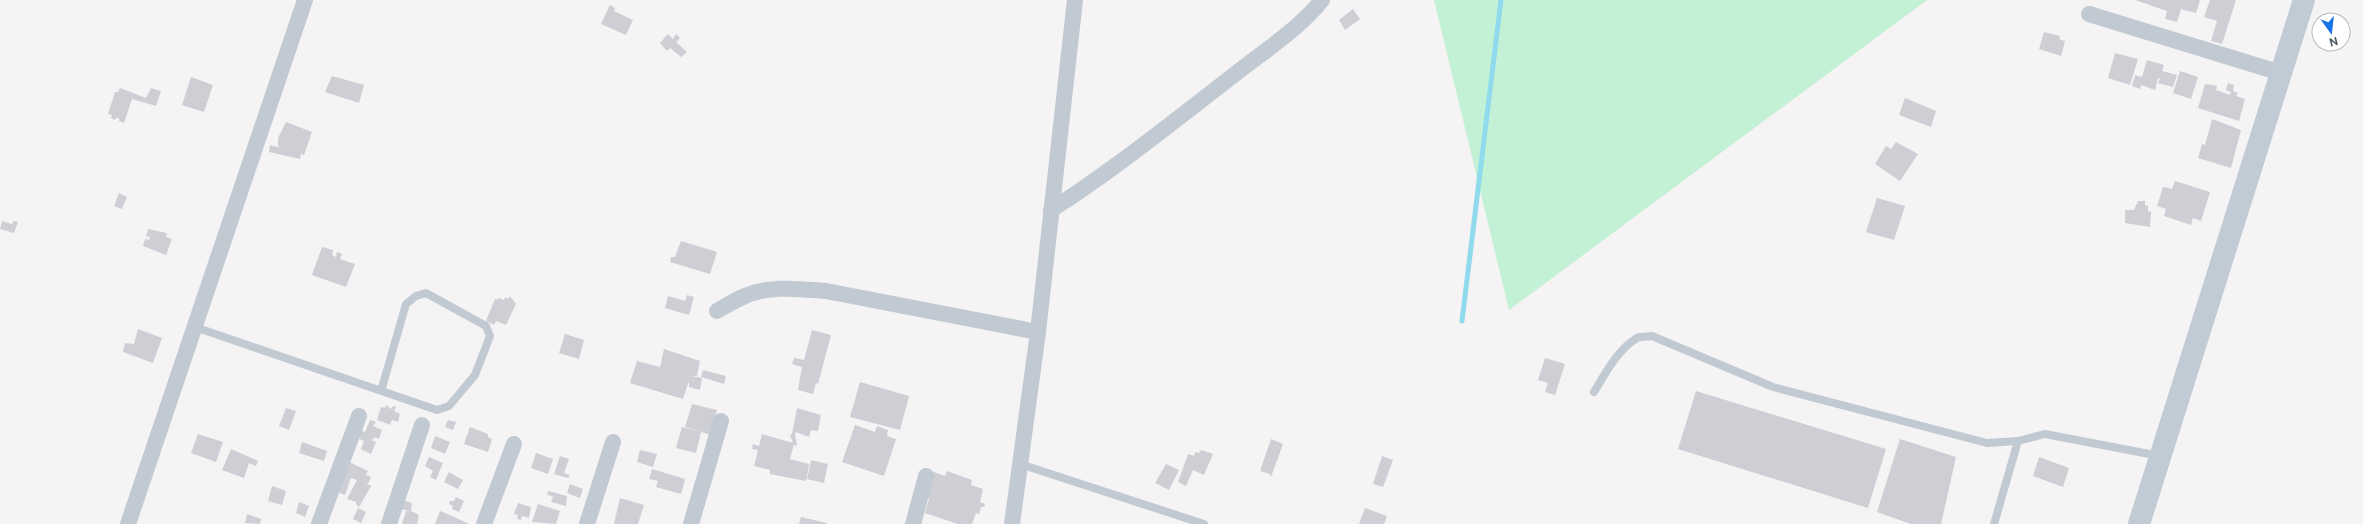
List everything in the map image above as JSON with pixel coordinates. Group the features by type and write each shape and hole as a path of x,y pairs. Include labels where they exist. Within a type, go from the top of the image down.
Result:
{"street":[{"path":"128,524 305,0"},
{"path":"1012,524 1038,332 1075,0"},
{"path":"1051,210 1136,150 1230,78 1301,22 1322,0"},
{"path":"2139,524 2304,0"},
{"path":"2089,14 2281,73"},
{"path":"717,310 745,295 766,290 796,289 826,291 1038,332"},
{"path":"319,524 359,416"},
{"path":"691,524 721,421"},
{"path":"389,524 422,425"},
{"path":"587,524 613,442"},
{"path":"484,524 514,444"},
{"path":"913,524 926,476"}],"lane":[{"path":"195,327 381,391 437,410 449,406 475,375 490,336 486,326 426,293 416,296 406,304 381,391"},
{"path":"1594,392 1607,371 1624,349 1637,338 1652,336 1773,387 1988,443 2018,441 2030,436 2045,434 2160,456"},
{"path":"1994,524 2018,441"},
{"path":"1020,464 1204,524"}],"green space":[{"path":"1434,0 1927,0 1509,310"}],"building":[{"path":"2135,0 2200,0 2196,13 2181,9 2177,22 2165,19 2167,11"},
{"path":"2210,0 2236,0 2222,44 2211,41 2217,21 2204,17"},
{"path":"610,5 615,8 614,11 633,20 626,35 601,24"},
{"path":"1353,9 1360,19 1345,30 1339,20"},
{"path":"2044,32 2060,36 2059,39 2065,41 2061,56 2039,49"},
{"path":"668,34 673,39 676,34 680,38 676,42 687,52 681,57 670,48 667,51 660,43"},
{"path":"2115,53 2138,59 2130,85 2108,78"},
{"path":"2147,60 2164,65 2162,71 2177,75 2173,87 2158,83 2160,79 2158,78 2155,90 2141,85 2140,89 2132,86 2135,75 2142,77"},
{"path":"2180,71 2198,77 2191,99 2173,93"},
{"path":"332,76 364,85 359,103 325,92"},
{"path":"191,77 213,85 204,112 182,105"},
{"path":"2228,83 2234,85 2233,91 2238,93 2236,96 2245,99 2239,121 2198,108 2205,84 2217,86 2216,90 2230,95 2231,92 2226,90"},
{"path":"120,88 146,98 151,88 161,91 156,106 132,99 124,123 119,121 119,118 116,118 115,120 111,118 112,115 108,114 115,92 118,92"},
{"path":"1905,98 1936,111 1931,127 1899,115"},
{"path":"2212,119 2241,130 2231,168 2198,158 2202,144 2205,145"},
{"path":"286,122 312,132 304,155 301,154 300,159 269,152 270,145 281,148 278,146 278,138"},
{"path":"1896,142 1918,154 1900,181 1875,164 1886,146 1891,149"},
{"path":"2175,181 2210,192 2201,221 2193,218 2191,225 2164,216 2166,209 2157,206 2163,187 2172,189"},
{"path":"119,193 127,197 122,209 114,206"},
{"path":"1877,198 1905,206 1894,240 1866,232"},
{"path":"2138,201 2145,201 2145,205 2148,206 2148,211 2151,212 2150,227 2125,223 2125,210 2134,210"},
{"path":"2,221 12,224 14,221 18,222 14,233 0,229"},
{"path":"148,229 167,233 166,237 172,239 166,255 143,246 145,239 149,240 150,237 146,236"},
{"path":"681,241 717,252 710,274 670,262 671,257 675,257"},
{"path":"322,247 333,250 332,255 336,257 337,252 342,254 340,259 355,264 346,287 312,275"},
{"path":"687,295 694,297 689,315 665,308 668,296 685,301"},
{"path":"510,296 516,304 506,325 496,321 494,325 486,321 495,299 497,300 498,298 504,300 505,297 508,299"},
{"path":"138,329 162,338 153,363 123,352 125,343 134,344"},
{"path":"812,330 831,335 818,384 816,383 813,394 798,390 802,367 792,364 794,358 804,360"},
{"path":"565,334 584,340 579,359 559,353"},
{"path":"664,349 700,361 697,376 691,376 702,378 700,390 689,387 689,381 683,399 630,383 637,361 660,367"},
{"path":"1545,358 1565,364 1555,395 1545,392 1548,383 1538,380"},
{"path":"703,370 726,376 724,384 701,377"},
{"path":"860,382 909,396 900,430 850,417"},
{"path":"1696,391 1886,449 1868,508 1678,449"},
{"path":"692,404 717,410 711,435 685,427"},
{"path":"386,405 391,409 393,406 396,407 394,411 400,414 398,422 392,420 390,425 377,420 381,407 385,408"},
{"path":"286,408 296,411 289,430 279,426"},
{"path":"797,408 821,415 818,431 811,430 809,437 796,432 795,435 797,445 795,446 794,444 790,459 809,464 806,481 770,474 770,470 754,466 758,450 752,449 753,444 759,446 762,434 793,443 790,435 792,434"},
{"path":"370,420 376,422 373,426 382,430 379,439 374,437 373,440 369,439 376,442 371,454 361,449 364,441 359,439 360,436 357,434 359,430 365,432"},
{"path":"448,420 456,422 453,430 445,427"},
{"path":"855,425 875,432 877,426 888,430 887,436 896,439 884,476 842,462"},
{"path":"470,427 488,434 488,437 492,439 488,452 464,444"},
{"path":"682,427 701,432 696,453 676,448"},
{"path":"198,434 223,442 216,462 191,453"},
{"path":"435,436 450,442 445,454 431,448"},
{"path":"1271,439 1283,444 1271,477 1270,474 1260,471"},
{"path":"1900,439 1956,457 1941,524 1911,524 1877,512"},
{"path":"302,442 327,451 324,461 299,453"},
{"path":"231,449 258,461 256,466 249,463 244,478 222,470"},
{"path":"640,450 657,454 653,467 637,462"},
{"path":"1201,450 1213,454 1204,475 1193,470 1186,486 1178,482 1188,454 1194,456 1195,452 1199,453"},
{"path":"536,453 553,459 548,474 531,468"},
{"path":"560,456 569,459 564,473 570,475 568,478 554,474"},
{"path":"1382,456 1393,460 1383,487 1373,484"},
{"path":"429,457 443,463 436,480 430,477 433,471 425,466"},
{"path":"2039,457 2069,468 2063,487 2033,476"},
{"path":"811,460 828,464 824,483 807,479"},
{"path":"347,461 368,471 366,475 371,477 368,484 363,482 371,486 359,507 356,502 347,499 357,480 351,478 345,495 335,491"},
{"path":"1166,464 1179,470 1169,490 1155,483"},
{"path":"652,469 685,479 681,494 656,487 658,481 649,479"},
{"path":"931,471 945,476 947,471 972,480 971,485 983,489 980,502 985,504 984,507 981,507 979,514 976,513 972,524 958,524 925,513 929,499 922,496"},
{"path":"449,472 463,480 458,489 444,482"},
{"path":"570,484 583,489 580,498 567,493"},
{"path":"272,486 286,491 282,505 268,501"},
{"path":"548,491 567,496 566,506 551,502 553,496 547,495"},
{"path":"456,497 464,501 459,512 452,509 453,506 449,504 450,501 454,501"},
{"path":"620,498 644,505 638,524 614,524"},
{"path":"403,500 412,503 411,511 419,515 417,524 402,524 406,511 410,511 401,509"},
{"path":"299,502 309,506 305,517 296,513"},
{"path":"518,503 531,507 529,518 522,516 521,520 517,519 518,515 514,514"},
{"path":"538,504 560,511 556,524 532,522"},
{"path":"358,508 366,512 361,523 353,519"},
{"path":"1365,508 1387,516 1384,524 1359,524"},
{"path":"440,511 452,516 469,524 435,524"},
{"path":"247,514 261,519 260,524 245,523"},
{"path":"801,517 827,523 827,524 799,524"}],"waterway":[{"path":"1462,321 1501,0"}]}
